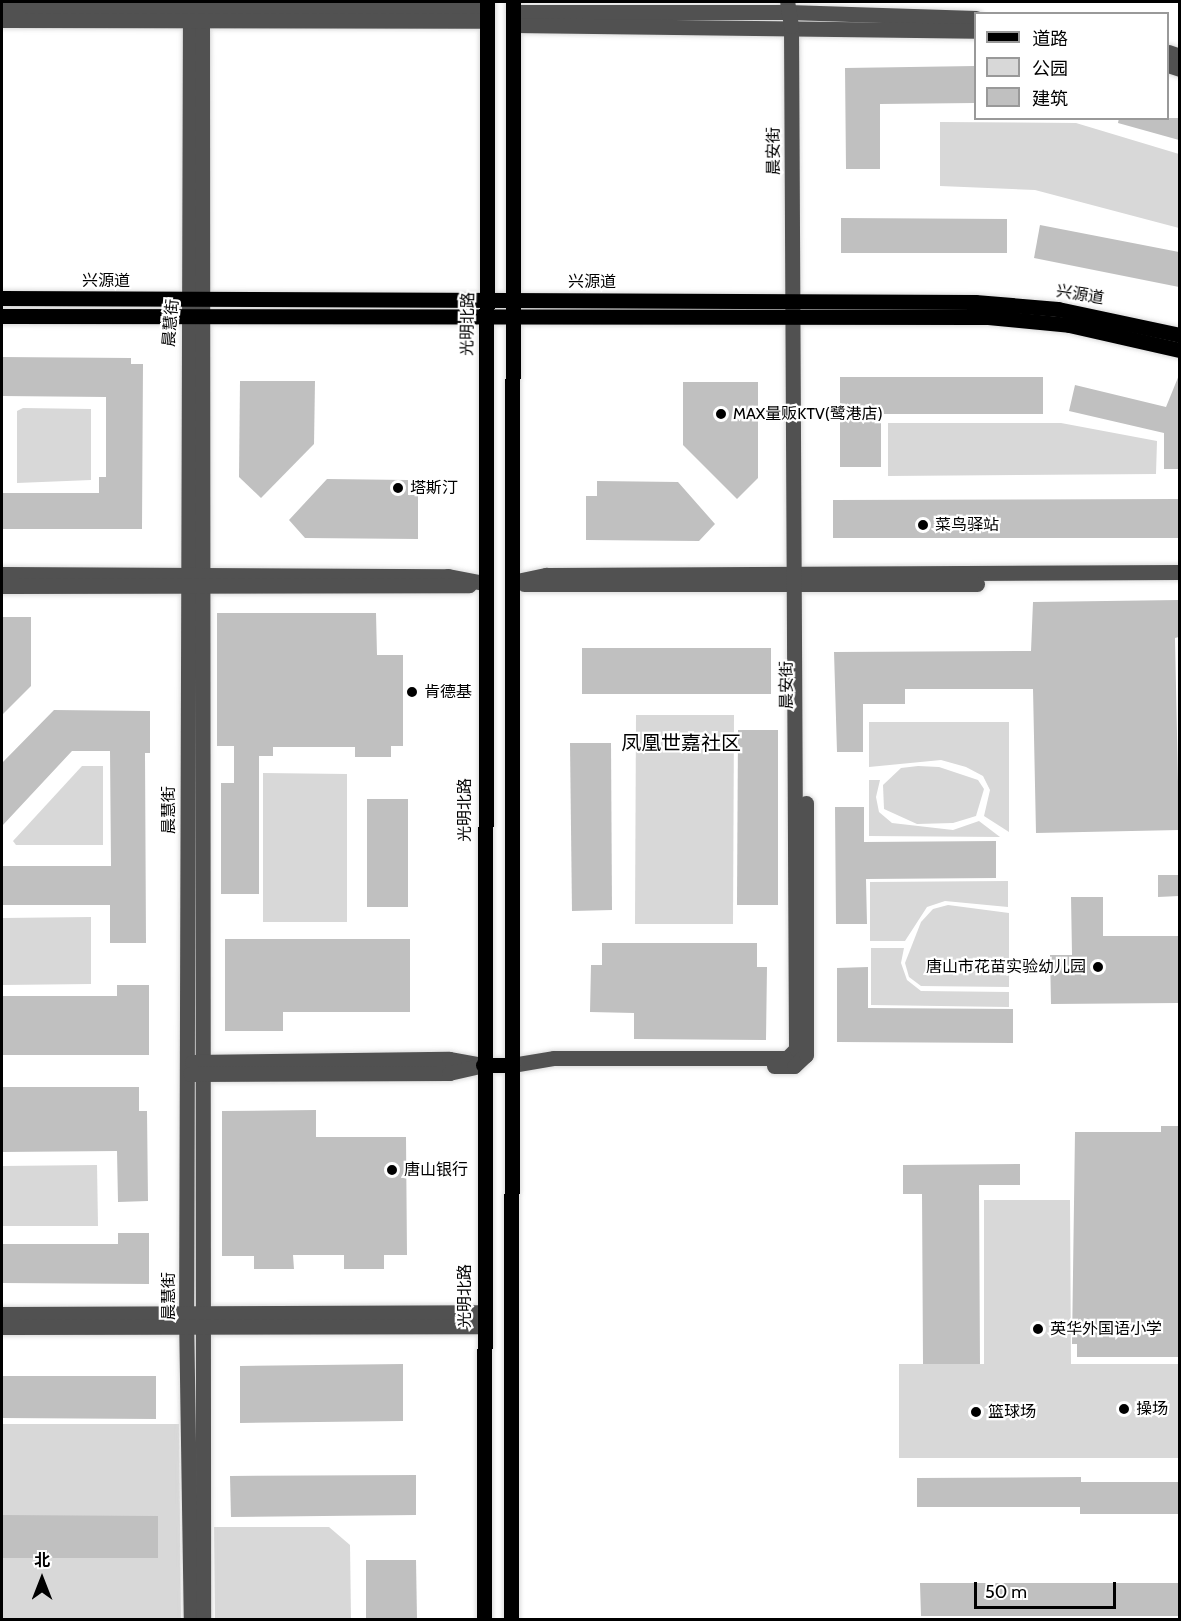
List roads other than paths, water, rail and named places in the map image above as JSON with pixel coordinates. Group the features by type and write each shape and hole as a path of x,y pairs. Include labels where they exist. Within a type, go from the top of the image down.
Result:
{"main road":[{"name":"光明北路","path":"484,1620 482,1319 484,583 488,317 486,10"},
{"path":"511,1620 512,582 516,316 513,13"},
{"name":"兴源道","path":"2,298 975,302 1058,309 1179,335"},
{"name":"兴源道","path":"2,316 988,317 1069,326 1179,350"},
{"path":"483,1065 512,1065"}],"street":[{"path":"2,8 486,10"},
{"path":"2,20 196,10"},
{"name":"晨慧街","path":"191,1620 194,580 186,341 198,316 196,10"},
{"path":"513,13 789,13 974,18"},
{"path":"789,13 974,31"},
{"name":"晨安街","path":"512,1065 554,1058 790,1062 796,1049 800,580 789,13"},
{"path":"800,580 1179,572"},
{"path":"2,574 194,580"},
{"path":"512,582 546,575 800,580 1179,582"},
{"path":"2,586 448,576 484,583"},
{"path":"193,1068 449,1059 483,1065"},
{"path":"2,1314 193,1321"},
{"path":"2,1327 193,1321 482,1319"},
{"name":"晨慧街","path":"193,1321 203,1620"}],"place":[{"name":"MAX量贩KTV(鹭港店)","path":"721,414"},
{"name":"塔斯汀","path":"398,488"},
{"name":"菜鸟驿站","path":"923,525"},
{"name":"肯德基","path":"412,692"},
{"name":"唐山市花苗实验幼儿园","path":"1098,967"},
{"name":"唐山银行","path":"392,1170"},
{"name":"英华外国语小学","path":"1038,1329"},
{"name":"操场","path":"1124,1409"},
{"name":"篮球场","path":"976,1412"}],"district":[{"name":"凤凰世嘉社区","path":"681,743"}]}
